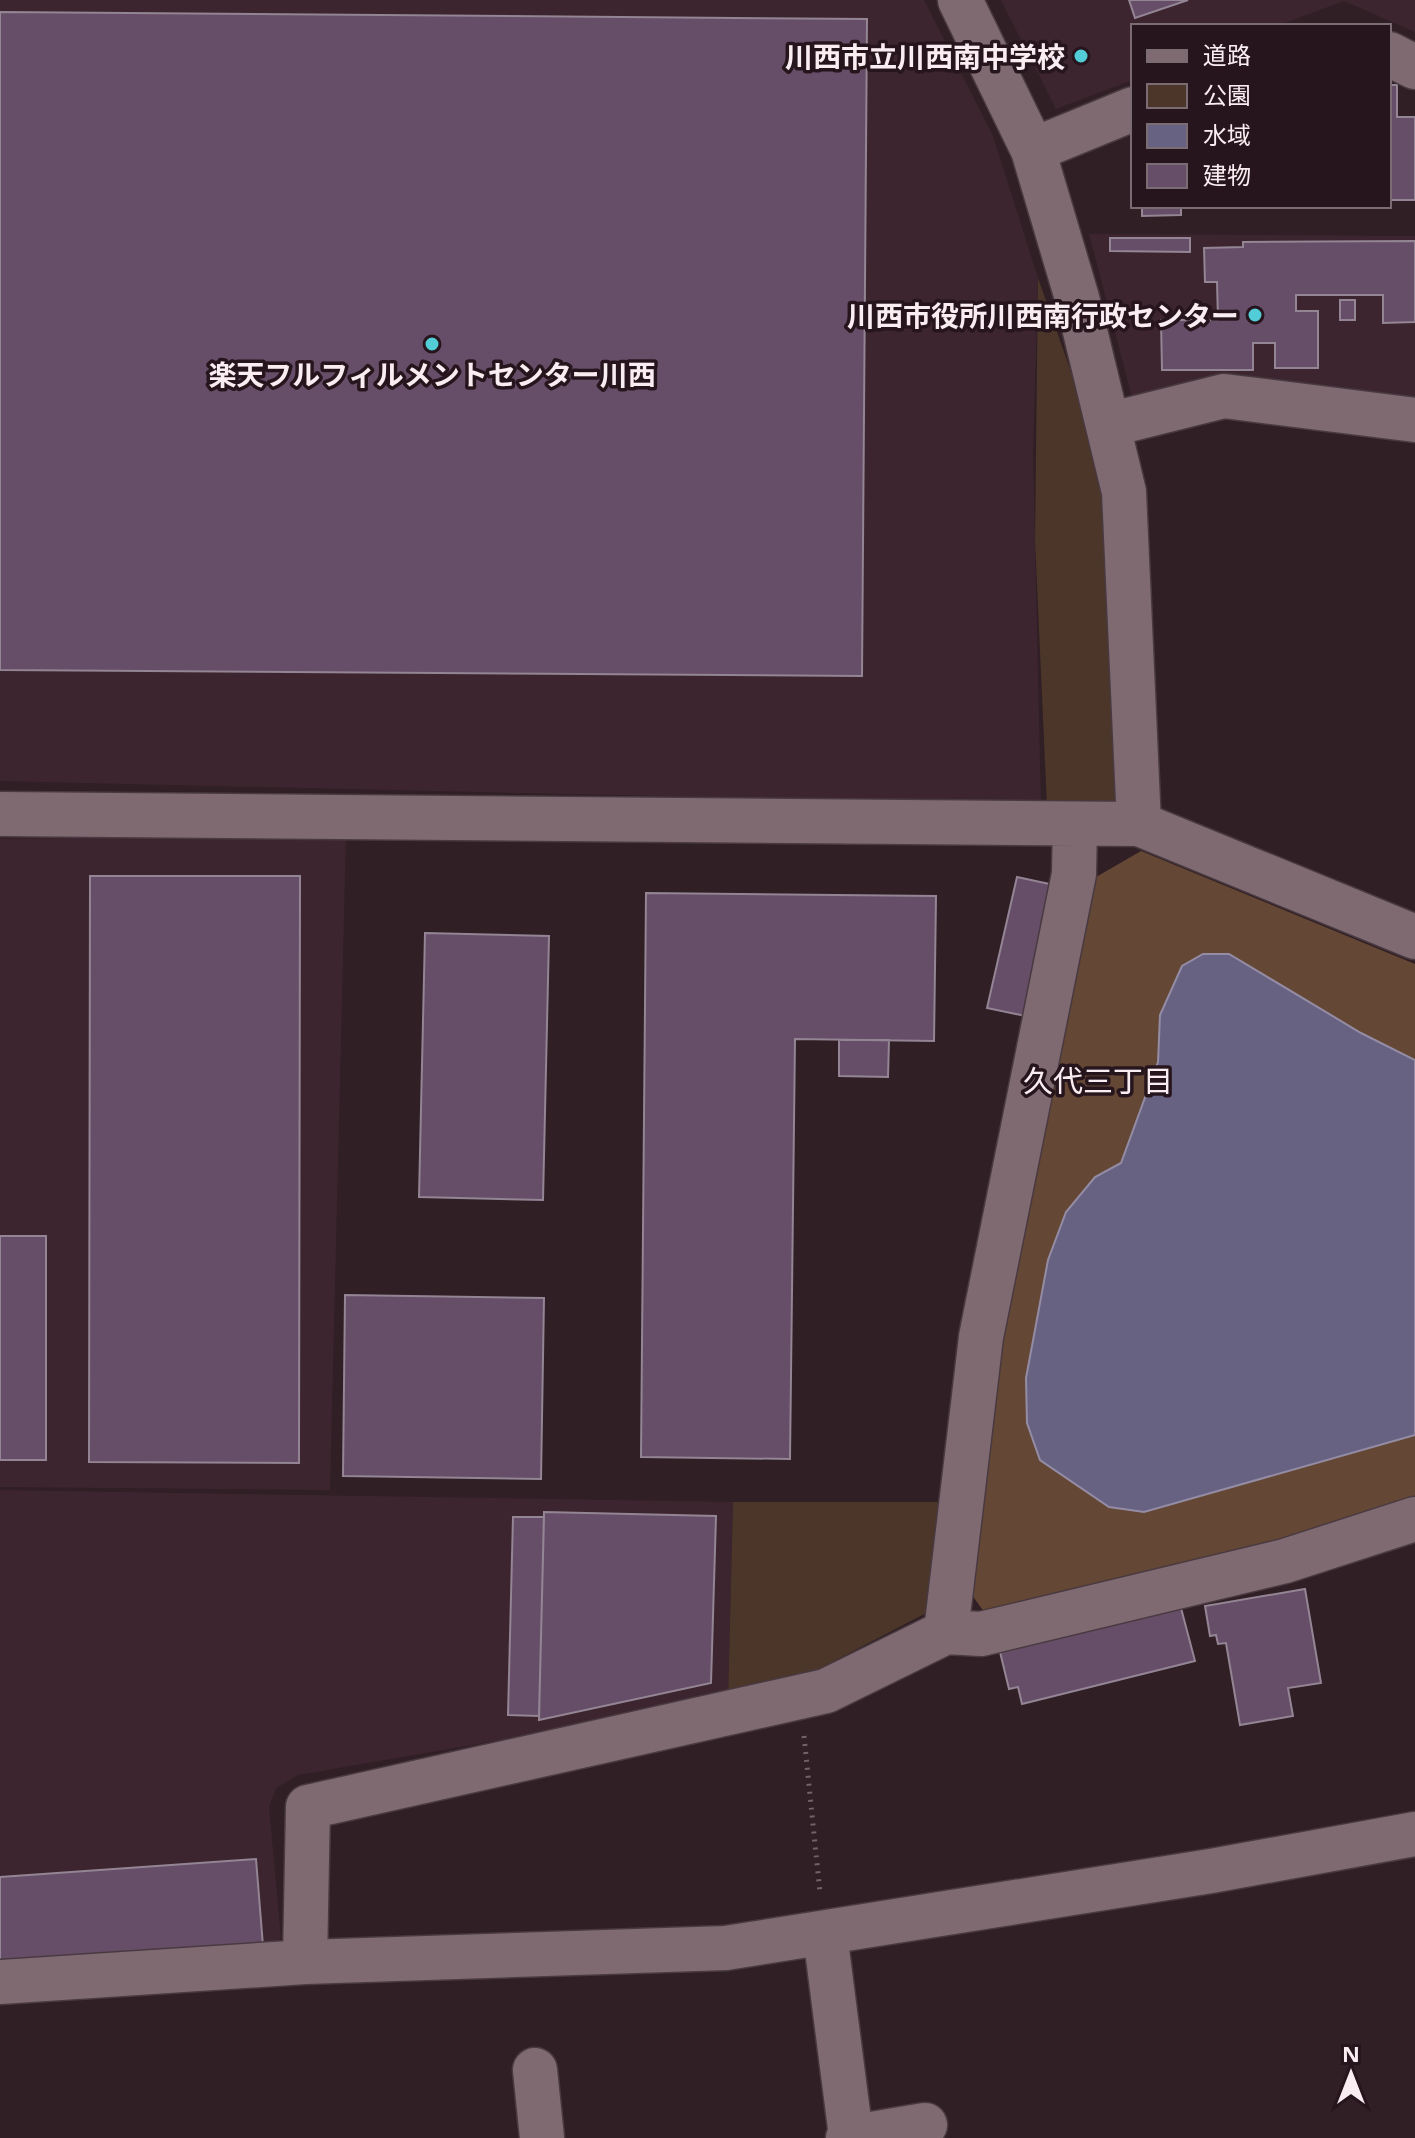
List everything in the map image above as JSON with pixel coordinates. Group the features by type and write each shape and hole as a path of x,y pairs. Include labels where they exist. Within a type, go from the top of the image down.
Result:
{"street":[{"path":"960,0 1033,150 1077,298 1124,492 1139,824"},
{"path":"1391,55 1415,67"},
{"path":"1033,150 1131,110"},
{"path":"1108,425 1224,396 1415,420"},
{"path":"0,814 1139,824 1415,937"},
{"path":"946,1632 981,1337 1074,874 1075,824"},
{"path":"305,1962 308,1807 800,1698 826,1691 946,1632 981,1634 1285,1561 1415,1519"},
{"path":"0,1982 305,1962 726,1948 1211,1871 1415,1834"},
{"path":"825,1934 850,2137 925,2125"},
{"path":"535,2070 542,2138"}],"path":[{"path":"800,1698 825,1934"}],"shaded area":[{"name":"楽天フルフィルメントセンター川西","path":"0,0 924,0 993,136 1038,278 1033,455 1041,805 0,781"},
{"name":"川西市立川西南中学校","path":"1001,0 1415,0 1415,32 1344,1 1282,24 1131,24 1131,81 1056,109"},
{"path":"1089,234 1415,236 1415,408 1132,397"},
{"path":"346,834 330,1490 0,1487 0,839"},
{"path":"1141,851 1415,964 1415,1502 994,1626 967,1588 984,1507 1004,1309 1096,877"},
{"path":"0,1490 733,1502 728,1701 298,1775 276,1788 269,1807 281,1938 261,1954 0,1971"}],"green space":[{"path":"1038,278 1113,491 1122,807 1047,807 1035,540"},
{"path":"733,1502 943,1502 936,1608 788,1685 728,1701"}],"water":[{"path":"1203,954 1229,954 1361,1033 1415,1060 1415,1435 1144,1512 1109,1507 1040,1460 1027,1423 1026,1378 1048,1260 1066,1212 1095,1177 1121,1163 1158,1062 1160,1015 1182,966"}],"building":[{"path":"1129,0 1188,0 1135,18"},
{"name":"楽天フルフィルメントセンター川西","path":"0,12 867,19 862,676 0,670"},
{"path":"1391,85 1397,85 1397,117 1415,117 1415,200 1391,200"},
{"path":"1142,208 1181,208 1181,215 1142,216"},
{"path":"1110,238 1190,238 1190,252 1110,251"},
{"path":"1415,241 1415,322 1383,323 1383,295 1296,295 1296,311 1318,311 1318,368 1275,368 1275,343 1253,343 1253,370 1162,370 1161,320 1218,320 1217,282 1205,282 1204,248 1243,247 1243,242"},
{"path":"1340,300 1355,300 1355,320 1340,320"},
{"path":"90,876 300,876 299,1463 89,1462"},
{"path":"1017,877 1059,886 1030,1017 987,1008"},
{"path":"646,893 936,896 934,1041 795,1039 790,1459 641,1457"},
{"path":"425,933 549,936 543,1200 419,1197"},
{"path":"839,1040 889,1040 888,1077 839,1076"},
{"path":"0,1236 46,1236 46,1460 0,1460"},
{"path":"345,1295 544,1298 541,1479 343,1476"},
{"path":"544,1512 716,1516 711,1683 539,1720"},
{"path":"513,1517 544,1517 539,1716 508,1715"},
{"path":"1305,1589 1321,1683 1288,1688 1293,1716 1240,1725 1226,1643 1218,1644 1216,1635 1210,1636 1205,1606"},
{"path":"1181,1608 1195,1661 1022,1704 1018,1687 1009,1689 1000,1652"},
{"path":"256,1859 263,1946 0,1964 0,1877"}],"place":[{"name":"川西市立川西南中学校","path":"1081,56"},
{"name":"川西市役所川西南行政センター","path":"1255,315"},
{"name":"楽天フルフィルメントセンター川西","path":"432,344"}],"district":[{"name":"久代三丁目","path":"1098,1080"}]}
